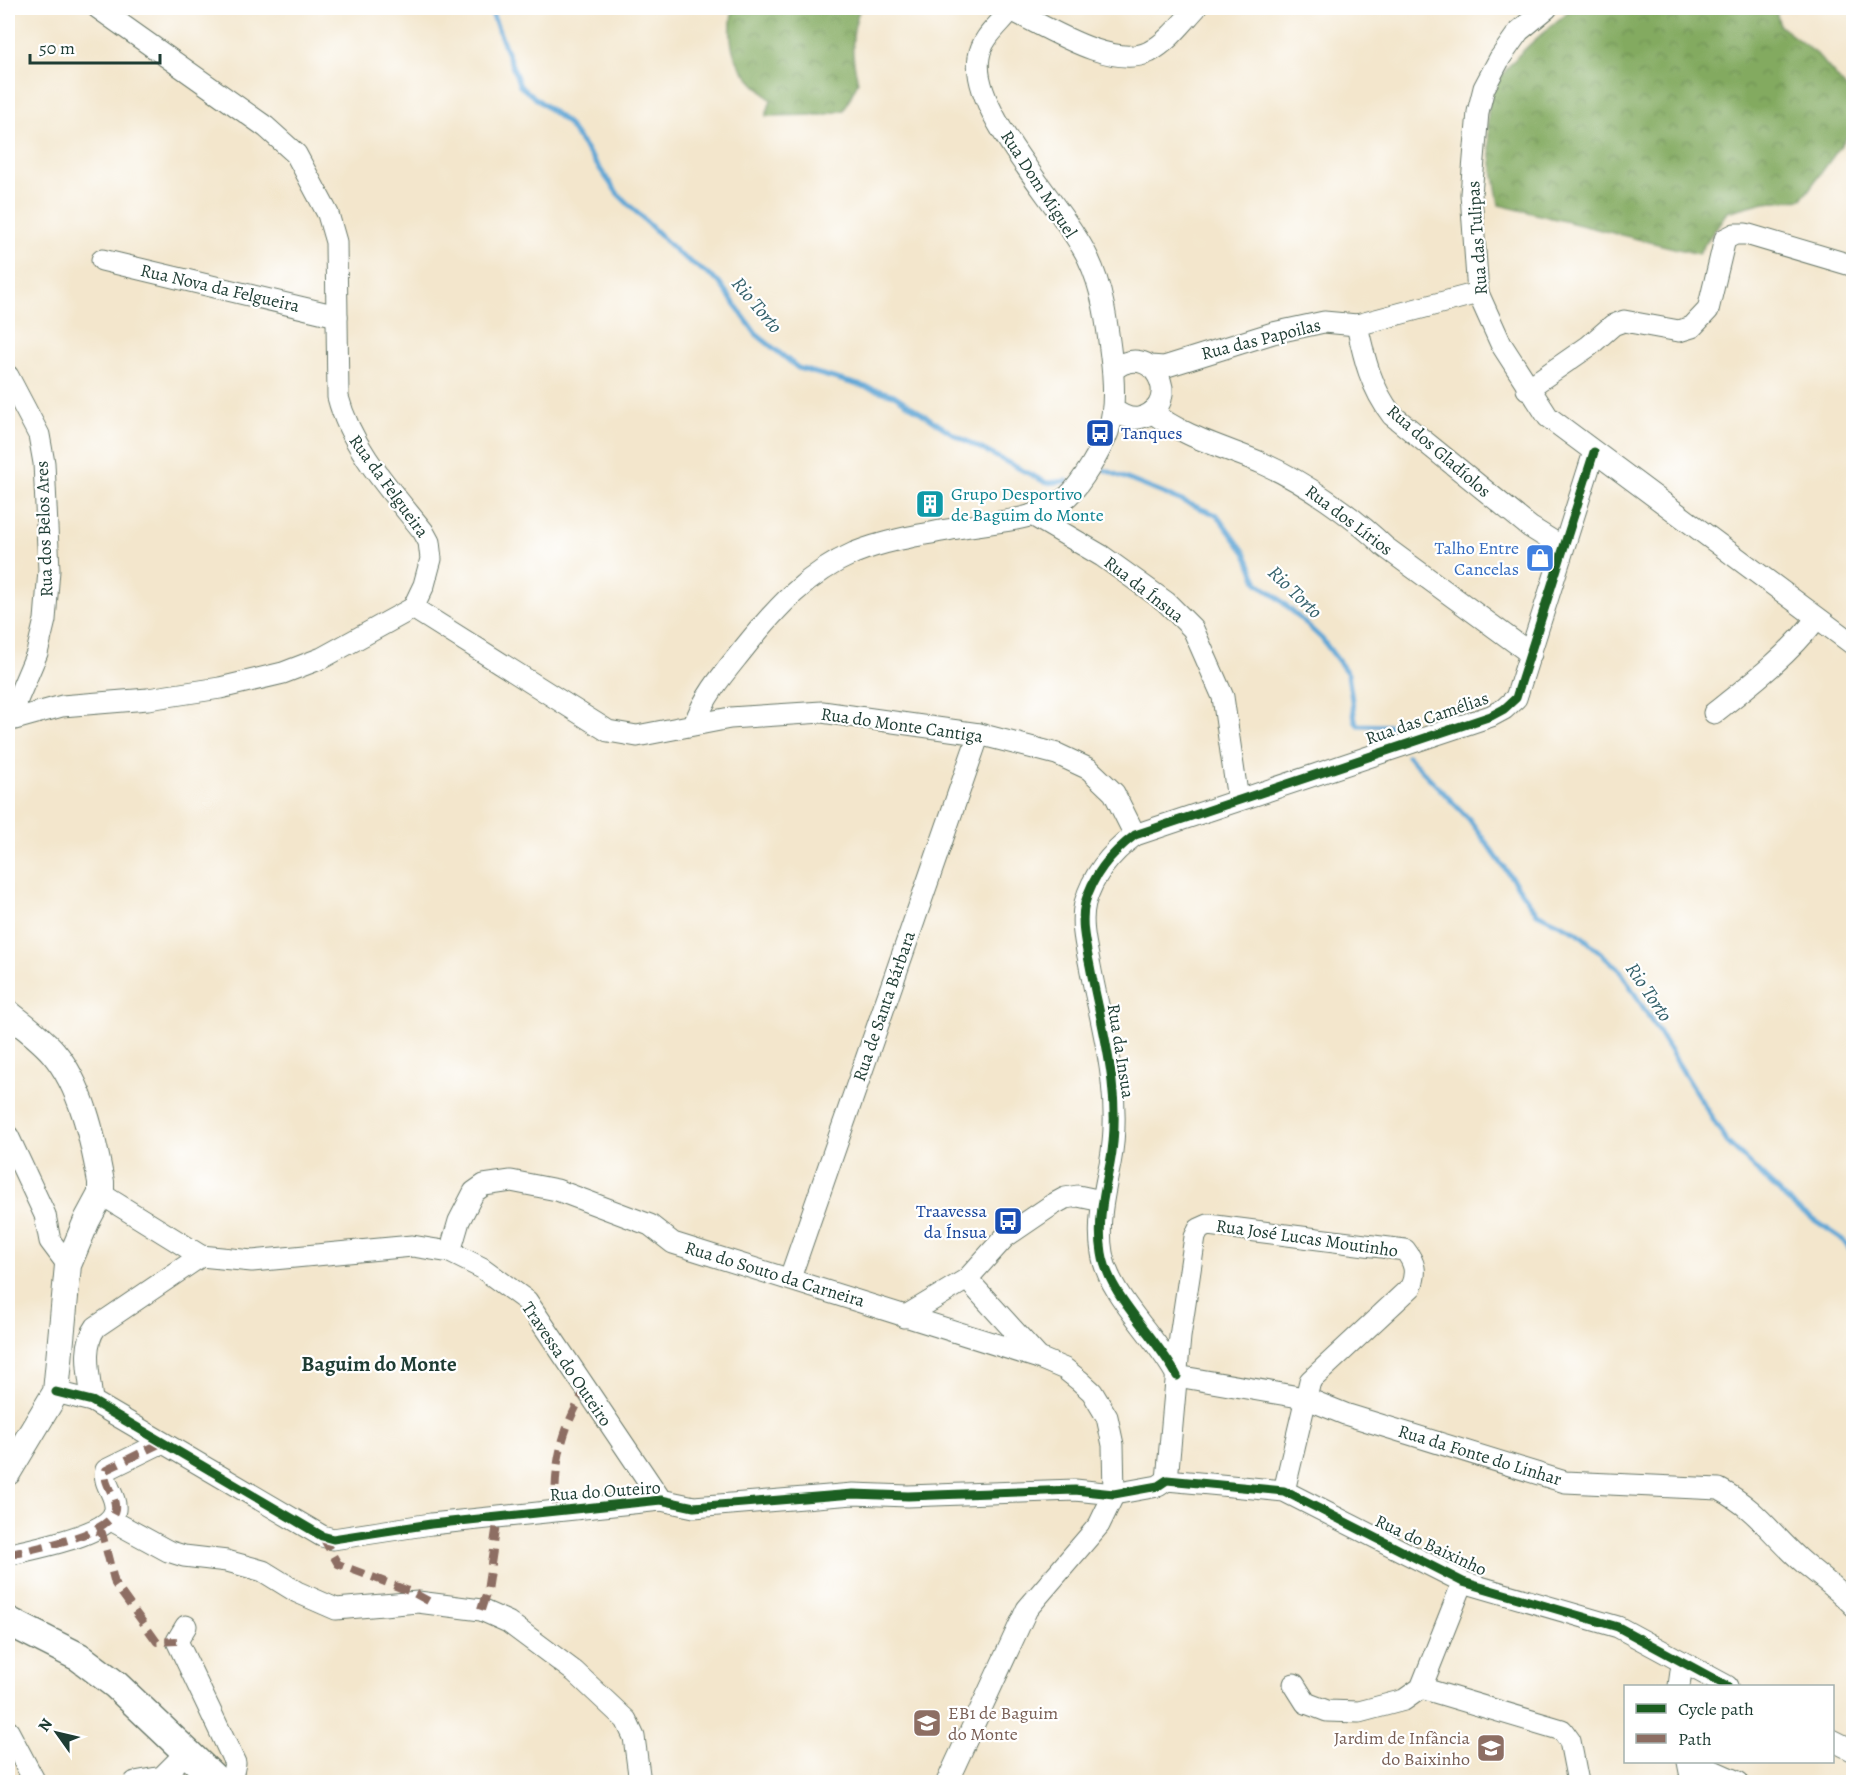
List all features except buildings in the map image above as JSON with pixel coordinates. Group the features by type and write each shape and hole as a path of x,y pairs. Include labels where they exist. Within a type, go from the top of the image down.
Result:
{"main road":[{"path":"8,1621 79,1657 116,1684 216,1781"}],"street":[{"name":"Rua da Felgueira","path":"98,8 266,127 296,154 328,214 336,242 338,397 344,419 353,439 429,542 428,571 413,608"},
{"path":"1011,9 1101,53 1128,57 1147,53 1163,44 1196,8"},
{"name":"Rua das Tulipas","path":"1548,8 1519,31 1506,49 1484,88 1478,112 1471,194 1478,293 1501,345 1527,389 1548,417 1854,645"},
{"name":"Rua Dom Miguel","path":"1011,9 985,39 979,57 978,80 1007,138 1088,258 1106,316 1113,370"},
{"path":"1527,389 1589,346 1613,324 1624,321 1679,331 1692,327 1708,310 1725,239 1735,234 1746,234 1854,266"},
{"name":"Rua Nova da Felgueira","path":"102,260 337,316"},
{"name":"Rua das Papoilas","path":"1150,366 1164,367 1230,344 1324,322 1357,325 1478,293"},
{"name":"Rua dos Gladíolos","path":"1357,325 1370,378 1377,396 1392,415 1530,527 1562,548"},
{"path":"695,723 706,699 764,623 810,578 834,562 858,551 906,539 1032,515 1057,504 1074,489 1100,448 1108,430 1113,409 1113,370 1127,362 1143,362 1150,366 1161,380 1162,388 1162,397 1152,412 1144,416 1128,418 1113,409"},
{"name":"Rua dos Belos Ares","path":"8,376 39,435 44,463 49,570 45,620 37,653 8,720"},
{"name":"Rua dos Lírios","path":"1152,412 1172,426 1288,476 1369,531 1385,547 1531,654"},
{"name":"Rua das Camélias","path":"1238,800 1491,716 1516,698 1594,452"},
{"name":"Rua da Ínsua","path":"1032,515 1102,556 1166,602 1193,629 1223,697 1238,800"},
{"path":"8,720 62,706 148,699 220,688 283,673 322,658 413,608"},
{"name":"Rua do Monte Cantiga","path":"413,608 608,731 637,736 695,723 822,711 979,734 1057,754 1089,769 1114,793 1135,835"},
{"path":"1714,713 1770,669 1797,643 1817,618"},
{"name":"Rua de Santa Bárbara","path":"790,1278 979,734"},
{"name":"Rua da Insua","path":"1177,1376 1166,1353 1118,1293 1108,1273 1102,1253 1101,1201 1110,1162 1112,1082 1084,935 1084,905 1094,881 1107,860 1135,835 1238,800"},
{"path":"8,1013 53,1052 73,1083 99,1170 101,1194 68,1265 56,1392 8,1472"},
{"path":"8,1136 45,1215 50,1241 68,1265"},
{"name":"Rua do Souto da Carneira","path":"450,1252 459,1221 474,1192 483,1185 511,1181 557,1190 650,1225 673,1243 1039,1358 1065,1369 1080,1381 1092,1392 1107,1417 1113,1444 1113,1494"},
{"path":"92,1401 87,1345 96,1327 201,1256 101,1194"},
{"path":"904,1317 967,1279 1005,1237 1052,1205 1065,1198 1078,1196 1101,1201"},
{"name":"Rua José Lucas Moutinho","path":"1177,1376 1195,1237 1199,1229 1208,1225 1405,1250 1415,1266 1415,1278 1411,1287 1316,1373 1310,1381 1305,1398"},
{"name":"Travessa do Outeiro","path":"201,1256 252,1261 412,1246 450,1252 482,1268 527,1301 661,1500"},
{"path":"967,1279 1039,1358"},
{"path":"1167,1480 1177,1376"},
{"name":"Rua da Fonte do Linhar","path":"1177,1376 1305,1398 1345,1414 1565,1482 1719,1489 1757,1513 1803,1562 1829,1581 1854,1606"},
{"name":"Rua do Outeiro","path":"56,1392 92,1401 322,1536 333,1539 431,1524 661,1500 694,1507 853,1494 908,1496 1075,1491 1113,1494"},
{"path":"1284,1491 1305,1398"},
{"path":"8,1555 97,1531 111,1520 115,1506 104,1476 106,1470 161,1443"},
{"name":"Rua do Baixinho","path":"1113,1494 1158,1486 1167,1480 1284,1491 1464,1582 1618,1627 1682,1664 1725,1685"},
{"path":"947,1782 1027,1609 1099,1525 1113,1494"},
{"path":"111,1520 168,1551 184,1556 227,1561 263,1571 297,1592 336,1609 418,1602 481,1610 508,1622 575,1672 626,1720 634,1737 640,1782"},
{"path":"1294,1684 1300,1697 1316,1708 1346,1713 1378,1709 1404,1700 1421,1689 1464,1582"},
{"path":"186,1626 177,1641 235,1763 216,1781"},
{"path":"1679,1685 1682,1664"},
{"path":"1421,1689 1562,1730 1570,1741 1578,1782"},
{"path":"8,1731 35,1782"},
{"path":"1834,1741 1854,1751"},
{"path":"135,1782 162,1777 187,1752"},
{"path":"1688,1763 1692,1782"},
{"path":"1698,1763 1738,1782"}],"green space":[{"path":"733,8 860,8 854,27 853,45 858,82 844,110 823,115 766,116 771,100 743,70 733,49 731,24"},
{"path":"1572,8 1775,8 1780,26 1817,54 1853,96 1853,129 1802,199 1764,202 1727,212 1698,254 1499,205 1489,133 1491,95 1516,58"}],"waterway":[{"name":"Rio Torto","path":"490,8 520,86 567,123 618,194 679,254 719,282 756,334 798,368 894,395 953,434 1047,483 1067,481"},
{"name":"Rio Torto","path":"1105,470 1217,515 1246,554 1258,583 1277,597 1322,639 1348,674 1355,720 1358,725 1394,726 1394,738"},
{"name":"Rio Torto","path":"1408,756 1469,819 1537,913 1577,932 1620,970 1727,1142 1795,1207 1841,1238 1854,1255"}],"marked path":[{"path":"556,1510 556,1478 561,1448 570,1419 585,1391"},
{"path":"8,1555 69,1540 100,1527 110,1519 115,1510 114,1499 106,1480 106,1470 161,1443"},
{"path":"481,1610 487,1591 498,1517"},
{"path":"97,1531 102,1533 115,1584 157,1642 177,1641"},
{"path":"322,1536 338,1564 414,1593 432,1603"}],"cycle path":[{"path":"1177,1376 1113,1284 1102,1253 1101,1219 1112,1154 1114,1113 1108,1053 1083,926 1088,892 1104,865 1135,835 1491,716 1504,709 1516,698 1594,452"},
{"path":"56,1392 92,1401 322,1536 333,1539 431,1524 661,1500 694,1507 853,1494 908,1496 1075,1490 1114,1494 1158,1486 1167,1480 1284,1491 1463,1582 1618,1627 1725,1685"}],"place":[{"name":"Tanques","path":"1100,433"},
{"name":"Grupo Desportivo de Baguim do Monte","path":"930,504"},
{"name":"Talho Entre Cancelas","path":"1540,558"},
{"name":"Traavessa da Ínsua","path":"1008,1221"},
{"name":"EB1 de Baguim do Monte","path":"927,1723"},
{"name":"Jardim de Infância do Baixinho","path":"1491,1748"}],"district":[{"name":"Baguim do Monte","path":"379,1364"}]}
